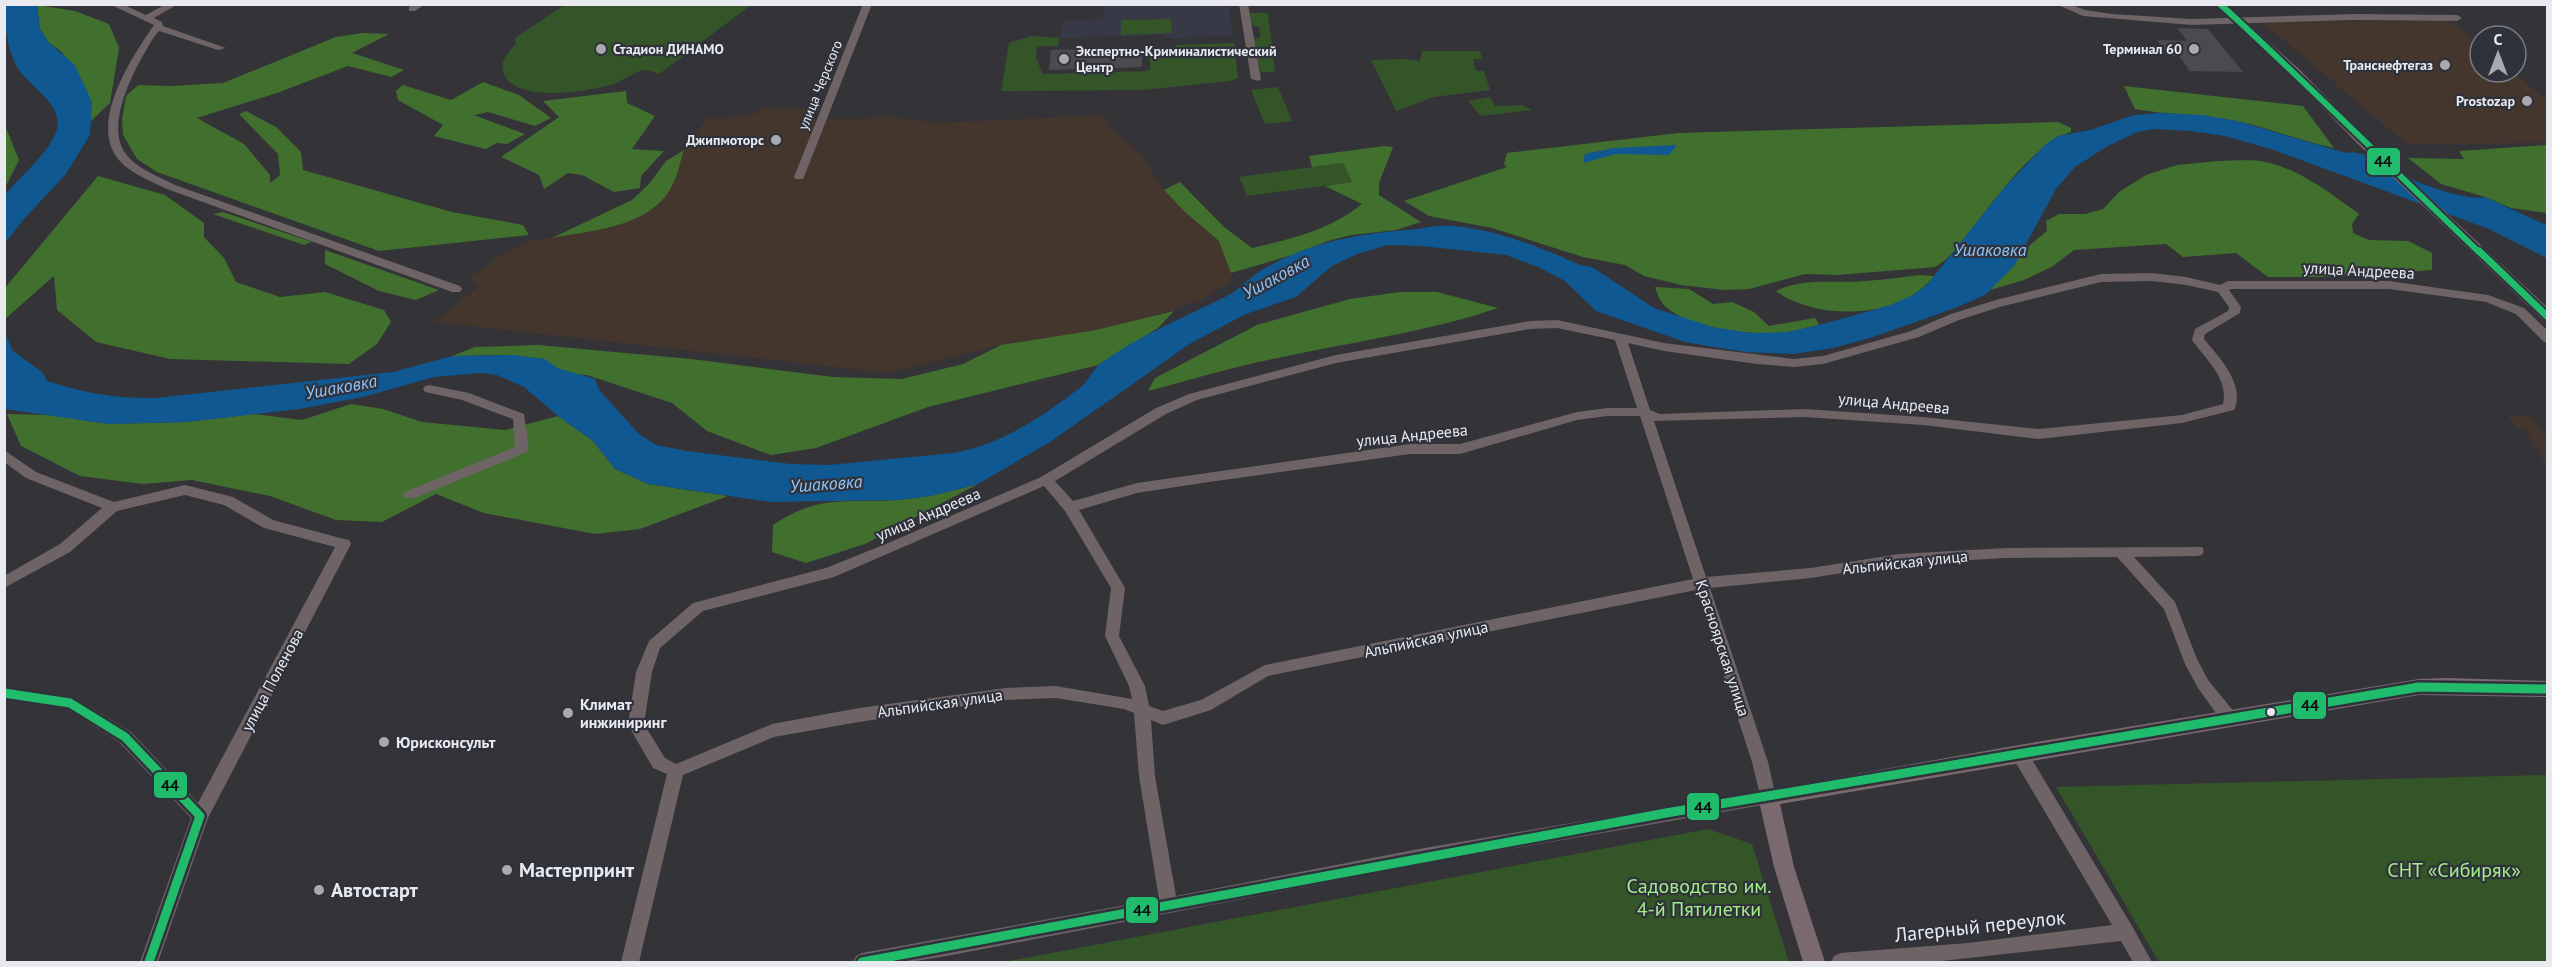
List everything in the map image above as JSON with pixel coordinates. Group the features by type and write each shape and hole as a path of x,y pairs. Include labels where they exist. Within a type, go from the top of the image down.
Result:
{"main road":[{"path":"2221,4 2296,73 2361,140 2547,317"},
{"path":"1768,797 2419,687 2547,689"},
{"name":"Красноярская улица","path":"1768,797 1784,867 1814,963"}],"street":[{"path":"113,4 156,22 158,27 221,48"},
{"path":"147,18 174,4"},
{"name":"улица Черского","path":"799,177 868,4"},
{"path":"1243,4 1256,79"},
{"path":"2060,4 2083,13 2139,20 2457,18"},
{"path":"158,27 149,38 125,84 114,113 112,129 116,146 129,164 171,187 456,289"},
{"name":"улица Андреева","path":"676,771 659,763 636,725 644,672 654,645 698,607 829,573 1046,480 1177,403 1336,359 1530,325 1557,324 1664,347 1794,363 1823,360 1915,334 1956,317 2000,303 2101,278 2151,277 2186,280 2222,290 2235,307 2234,313 2199,332 2198,340 2221,371 2232,398 2229,407 2182,419 2120,428 2039,434 1854,415 1805,413 1659,418 1644,412 1607,412 1577,416 1460,449 1410,449 1137,488 1070,507"},
{"name":"улица Андреева","path":"2222,290 2228,285 2388,285 2488,299 2520,311 2547,339"},
{"name":"Красноярская улица","path":"1620,338 1760,762 1768,797"},
{"path":"410,495 522,449 519,417 465,396 429,389"},
{"path":"4,454 31,475 114,507 65,548 4,583"},
{"path":"1046,480 1070,507 1118,588 1112,636 1137,686 1142,711 1147,776 1169,904"},
{"name":"улица Поленова","path":"114,507 185,490 228,501 269,524 344,544 200,816 149,963"},
{"name":"Альпийская улица","path":"676,771 772,731 859,715 1006,694 1056,692 1125,703 1163,718 1206,705 1265,671 1701,583 1811,573 1899,559 2006,553 2197,551"},
{"path":"2121,552 2170,606 2190,660 2203,684 2229,718"},
{"path":"4,693 70,703 125,737 200,816"},
{"path":"2019,753 2144,963"},
{"path":"630,963 676,771"},
{"path":"862,963 1419,857 1768,797"},
{"name":"Лагерный переулок","path":"1840,963 1968,951 2126,932"}],"shaded area":[{"path":"1104,4 1228,5 1233,36 1163,38 1162,35 1059,38 1064,20 1103,19"},
{"path":"2447,21 2468,34 2468,84 2528,84 2547,100 2547,143 2407,144 2262,22"},
{"path":"815,108 811,119 863,119 881,116 937,123 1105,115 1108,125 1142,155 1164,190 1185,212 1219,241 1231,269 1233,280 1202,300 1138,321 1001,345 888,373 434,322 478,287 470,277 507,251 530,241 613,227 638,218 656,205 673,185 684,150 707,118 722,119 758,113 760,109"},
{"path":"2506,414 2532,417 2547,438 2547,468 2525,429 2517,428"}],"green space":[{"name":"Стадион ДИНАМО","path":"566,4 751,5 659,74 647,70 641,71 611,85 551,93 535,92 509,82 502,67 506,56 516,43 515,38"},
{"path":"37,5 75,11 109,24 119,48 110,103 89,123 92,103 62,52 49,43 40,29"},
{"path":"1250,13 1268,13 1275,72 1261,72 1253,40 1261,37 1259,27 1252,25"},
{"path":"1171,19 1172,33 1121,35 1121,20"},
{"path":"363,33 389,34 352,53 404,70 391,77 348,66 277,93 197,118 244,144 270,175 270,183 280,175 278,154 239,114 246,111 276,127 301,152 303,170 452,212 523,225 529,235 379,251 157,172 137,159 123,135 122,119 126,96 138,85 223,83 336,37"},
{"path":"1032,36 1059,38 1058,46 1037,46 1036,58 1043,74 1147,71 1150,70 1150,51 1175,50 1176,45 1234,43 1238,78 1230,81 1143,90 1001,91 1009,43"},
{"path":"1422,51 1480,51 1482,59 1473,59 1476,71 1484,71 1490,90 1434,97 1396,111 1371,60 1420,61"},
{"path":"483,82 519,95 551,118 535,126 488,112 474,115 525,134 507,144 497,143 486,149 434,136 443,125 398,100 396,91 403,85 451,100"},
{"path":"2124,86 2303,106 2334,148 2236,121 2135,109"},
{"path":"1278,87 1292,121 1265,124 1251,90"},
{"path":"626,91 627,103 655,116 632,149 664,151 641,176 640,188 614,192 582,175 568,173 544,189 539,175 501,157 559,117 543,101"},
{"path":"1490,97 1495,106 1522,105 1532,110 1481,116 1468,101"},
{"path":"2058,122 2071,128 2071,132 2057,138 2029,160 1954,251 1935,267 1838,275 1805,274 1749,289 1724,290 1681,285 1644,276 1625,265 1583,257 1492,228 1429,216 1404,201 1507,167 1504,164 1507,153 1678,133"},
{"path":"4,123 19,160 5,188 4,188"},
{"path":"2547,145 2547,213 2511,208 2485,197 2441,184 2408,158 2464,159 2459,151"},
{"path":"1384,146 1393,147 1379,183 1379,195 1421,222 1396,230 1351,235 1328,241 1292,255 1231,273 1219,241 1185,212 1164,190 1180,182 1224,227 1252,248 1296,237 1323,227 1337,221 1362,204 1325,186 1352,182 1343,163 1312,167 1309,156"},
{"path":"684,150 672,186 650,211 619,225 552,238 632,200 649,184 666,161"},
{"path":"2218,161 2265,162 2303,176 2359,214 2352,224 2353,233 2369,240 2408,241 2432,253 2432,270 2328,277 2268,277 2236,253 2183,257 2166,244 2074,250 2053,266 2024,280 1990,290 2031,244 2047,231 2046,221 2059,214 2085,214 2103,209 2119,192 2146,175 2177,165"},
{"path":"1343,163 1352,182 1247,196 1239,177"},
{"path":"98,176 165,195 204,223 204,237 224,258 236,282 280,297 325,292 384,310 391,322 377,344 349,364 170,359 96,342 57,310 54,276 5,319 5,288"},
{"path":"223,212 312,242 304,245 213,214"},
{"path":"325,250 439,290 416,300 379,291 325,264"},
{"path":"1920,275 1934,276 1919,291 1901,301 1880,308 1858,311 1813,308 1793,301 1776,291 1808,282 1871,281"},
{"path":"1655,287 1689,289 1713,304 1732,302 1754,312 1769,326 1815,318 1819,325 1791,331 1757,333 1704,325 1674,313 1659,298"},
{"path":"1400,292 1437,292 1498,308 1416,330 1245,365 1148,391 1155,378 1257,325 1350,299"},
{"path":"1174,311 1158,328 1098,365 928,407 816,448 771,455 707,431 672,403 587,375 573,374 545,360 513,355 452,356 475,347 538,345 691,359 833,377 902,379 963,364 1001,345 1096,330"},
{"path":"351,404 383,409 422,422 505,430 558,416 593,441 615,469 648,484 728,496 640,529 595,534 484,513 436,494 382,522 336,520 270,496 192,480 143,484 80,476 21,446 7,414 50,415 108,424 187,422 253,414 302,420"},
{"path":"978,484 865,544 806,563 772,552 773,525 805,508 834,502 918,498"},
{"name":"СНТ «Сибиряк»","path":"2547,775 2547,962 2159,962 2056,787"},
{"name":"Садоводство им. 4-й Пятилетки","path":"1708,829 1752,844 1789,962 1004,962"}],"water":[{"path":"5,4 37,5 40,29 49,43 74,64 92,103 90,135 66,174 5,243 5,195 51,143 58,124 52,105 17,67 7,36"},
{"name":"Ушаковка","path":"2159,113 2203,115 2237,121 2346,153 2364,154 2376,160 2379,163 2375,164 2378,167 2448,192 2475,198 2485,197 2548,226 2547,258 2489,229 2274,150 2225,136 2155,129 2137,132 2106,147 2075,167 2056,189 2014,266 1985,295 1873,337 1833,348 1793,354 1746,352 1685,342 1596,311 1565,281 1538,267 1506,255 1388,245 1357,254 1332,266 1296,297 1246,314 1191,343 1050,442 978,484 931,496 896,500 770,502 648,484 615,469 593,441 558,416 524,387 497,375 480,373 434,377 363,397 299,409 187,422 108,424 5,409 4,331 12,350 43,373 47,381 74,389 115,396 156,398 393,372 452,356 513,355 545,359 557,368 595,379 599,390 639,434 656,445 791,464 829,465 953,453 988,443 1021,428 1081,387 1098,366 1116,353 1146,335 1230,294 1257,273 1280,260 1318,245 1357,236 1437,226 1457,226 1501,235 1580,265 1592,267 1654,308 1713,327 1750,333 1787,332 1888,306 1911,296 1927,285 2004,188 2046,144 2058,136 2090,130 2134,115"},
{"path":"1677,145 1669,155 1616,154 1583,163 1585,154 1613,148"}],"building":[{"name":"Терминал 60","path":"2177,28 2208,29 2243,72 2190,71 2179,56 2169,56 2157,40 2187,41"},
{"name":"Экспертно-Криминалистический Центр","path":"1134,48 1134,53 1142,53 1142,67 1049,70 1051,50"}],"transit line":[{"name":"44","path":"2220,4 2296,73 2361,140 2548,317"},
{"name":"44","path":"862,962 1666,813 2419,687 2548,689"},
{"name":"44","path":"4,693 70,703 125,737 200,816 149,962"}],"place":[{"name":"Стадион ДИНАМО","path":"601,49"},
{"name":"Терминал 60","path":"2194,49"},
{"name":"Экспертно-Криминалистический Центр","path":"1064,59"},
{"name":"Транснефтегаз","path":"2445,65"},
{"name":"Prostozap","path":"2527,101"},
{"name":"Джипмоторс","path":"776,140"},
{"name":"Климат инжиниринг","path":"568,713"},
{"name":"Юрисконсульт","path":"384,742"},
{"name":"Мастерпринт","path":"507,870"},
{"name":"Автостарт","path":"319,890"}]}
